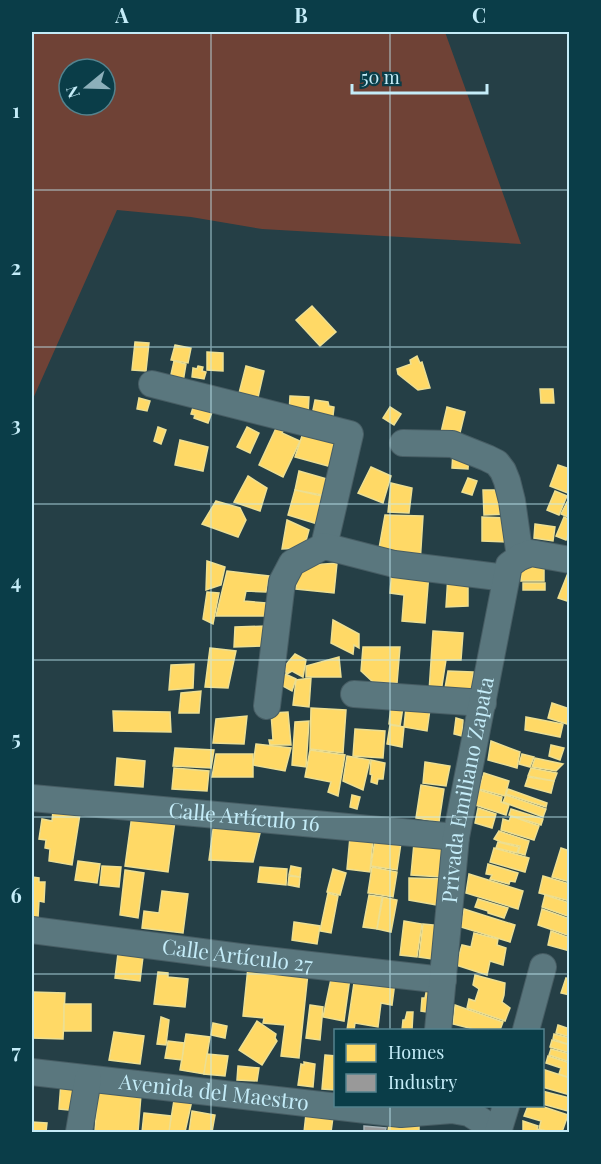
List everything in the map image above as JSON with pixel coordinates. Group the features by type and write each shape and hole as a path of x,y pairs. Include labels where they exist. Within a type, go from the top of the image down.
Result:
{"street":[{"path":"152,384 350,434 324,546"},
{"path":"403,443 452,444 497,463 503,471 512,501 520,557 531,553 568,555"},
{"path":"267,706 282,582 292,563 324,546 394,564 506,578"},
{"name":"Privada Emiliano Zapata","path":"438,1029 456,837 506,578 509,565 520,557"},
{"path":"354,694 483,703"},
{"name":"Calle Artículo 16","path":"32,798 456,837"},
{"name":"Calle Artículo 27","path":"32,930 443,980"},
{"path":"526,1029 543,967"},
{"name":"Avenida del Maestro","path":"32,1072 334,1107"},
{"path":"79,1132 88,1079"},
{"name":"Avenida del Maestro","path":"338,1107 429,1117 452,1110 469,1113 498,1132"},
{"path":"498,1132 506,1107"}],"shaded area":[{"path":"32,32 445,32 521,244 262,229 191,217 117,210 32,401"}],"building: Homes":[{"path":"312,306 336,332 320,346 296,320"},
{"path":"135,342 149,343 146,371 132,370"},
{"path":"175,345 191,348 188,363 171,360"},
{"path":"207,352 223,353 223,371 207,370"},
{"path":"417,356 420,363 422,362 430,388 418,390 398,374 397,369 411,364 410,360"},
{"path":"174,361 186,364 183,382 170,379"},
{"path":"198,366 203,367 202,371 206,372 204,379 192,377 193,368 197,369"},
{"path":"246,366 264,371 256,406 237,401"},
{"path":"540,389 553,389 554,403 541,403"},
{"path":"290,396 309,397 308,415 289,414"},
{"path":"139,398 150,401 147,411 137,409"},
{"path":"196,398 215,404 208,423 194,418 195,415 191,414"},
{"path":"315,400 328,402 329,406 334,407 332,424 324,422 325,414 322,414 320,422 311,420"},
{"path":"390,407 401,414 394,425 383,418"},
{"path":"447,407 465,412 457,445 439,441"},
{"path":"278,424 285,427 282,433 300,441 283,477 259,465"},
{"path":"158,427 166,430 161,444 154,441"},
{"path":"247,427 259,433 250,453 237,447"},
{"path":"305,427 341,435 339,469 295,457"},
{"path":"180,440 208,447 203,471 175,465"},
{"path":"453,451 469,452 468,469 452,468"},
{"path":"558,465 570,469 570,494 550,486"},
{"path":"371,467 391,476 383,503 358,493"},
{"path":"299,471 327,479 322,495 295,490"},
{"path":"248,476 267,488 260,511 234,502"},
{"path":"468,478 477,481 472,495 462,492"},
{"path":"391,483 412,488 409,513 388,512"},
{"path":"295,490 331,498 324,526 288,515"},
{"path":"483,490 500,490 510,514 484,515"},
{"path":"555,491 567,496 559,515 547,510"},
{"path":"570,496 570,518 561,514"},
{"path":"216,501 240,508 246,520 238,537 202,524"},
{"path":"385,515 423,516 420,564 378,554"},
{"path":"482,517 508,518 507,542 482,541"},
{"path":"564,517 570,520 570,531 566,540 556,536"},
{"path":"287,520 309,530 304,548 282,549"},
{"path":"535,524 555,527 553,541 534,538"},
{"path":"207,561 225,567 221,585 206,590"},
{"path":"521,561 544,561 544,581 521,581"},
{"path":"337,563 334,593 296,589 298,566"},
{"path":"570,568 570,602 558,598"},
{"path":"392,569 429,573 425,623 402,621 404,595 390,593"},
{"path":"227,571 269,576 266,592 246,591 244,601 266,603 265,616 216,616"},
{"path":"448,575 468,576 468,606 446,607"},
{"path":"523,583 545,583 545,590 523,590"},
{"path":"207,592 219,593 213,624 203,619"},
{"path":"333,620 359,634 359,648 354,645 353,654 331,643"},
{"path":"266,626 264,646 234,647 235,627"},
{"path":"433,631 463,633 461,660 446,660 441,692 429,692"},
{"path":"363,647 400,647 397,683 373,682 361,671"},
{"path":"210,648 236,651 228,688 205,687"},
{"path":"295,654 306,660 303,677 292,671 287,674 285,671 284,667"},
{"path":"339,657 341,677 306,677 306,666"},
{"path":"194,664 193,688 169,690 171,665"},
{"path":"448,671 473,672 473,693 444,694"},
{"path":"283,673 296,679 292,691 279,684"},
{"path":"311,678 309,707 293,705 296,680"},
{"path":"201,691 199,713 179,713 181,693"},
{"path":"552,703 570,709 570,725 548,718"},
{"path":"391,705 403,707 400,726 389,724"},
{"path":"406,707 430,709 427,731 404,727"},
{"path":"311,708 346,710 343,753 310,749"},
{"path":"113,711 170,712 171,732 114,731"},
{"path":"288,712 291,745 270,745 269,740 273,740 271,713"},
{"path":"247,716 244,744 213,743 216,719"},
{"path":"526,717 563,724 560,737 525,730"},
{"path":"456,718 463,720 462,736 454,734"},
{"path":"309,721 306,767 292,765 295,722"},
{"path":"390,725 404,727 402,747 387,744"},
{"path":"355,729 385,731 383,758 353,756"},
{"path":"491,741 520,752 517,768 488,760"},
{"path":"256,744 291,748 285,771 253,765"},
{"path":"551,745 564,748 560,760 549,756"},
{"path":"175,748 214,750 211,768 173,766"},
{"path":"310,750 345,755 338,796 328,792 331,782 305,777"},
{"path":"216,754 253,754 253,777 212,777"},
{"path":"522,754 534,757 530,767 519,764"},
{"path":"347,756 370,760 363,790 343,781"},
{"path":"117,758 145,761 143,787 115,785"},
{"path":"535,758 563,764 556,771 532,767"},
{"path":"371,760 385,763 383,779 378,779 377,784 371,782"},
{"path":"425,762 450,766 446,786 423,783"},
{"path":"174,768 209,771 207,791 172,789"},
{"path":"531,768 557,773 554,781 528,776"},
{"path":"484,773 509,781 505,796 479,789"},
{"path":"528,777 554,781 551,793 525,786"},
{"path":"421,785 444,789 439,822 416,818"},
{"path":"508,789 547,803 546,807 506,794"},
{"path":"479,790 502,797 501,802 509,805 506,815 475,805"},
{"path":"352,795 360,797 357,809 350,807"},
{"path":"506,795 546,809 543,817 503,802"},
{"path":"478,808 496,814 492,828 475,823"},
{"path":"511,809 543,819 541,825 509,815"},
{"path":"53,810 80,814 72,865 49,861 50,849 45,848 46,840 39,839 42,819 52,821"},
{"path":"132,815 175,821 168,872 125,866"},
{"path":"511,816 539,826 534,840 501,830 503,819 509,821"},
{"path":"214,822 261,829 253,862 209,860"},
{"path":"499,831 529,841 525,855 518,853 520,846 494,839"},
{"path":"350,837 373,839 370,872 347,869"},
{"path":"375,839 401,843 397,870 371,866"},
{"path":"498,842 519,847 517,853 496,848"},
{"path":"414,843 447,847 441,877 411,875"},
{"path":"494,848 529,858 525,872 490,862"},
{"path":"561,848 570,851 570,882 552,877"},
{"path":"78,861 100,864 97,883 75,880"},
{"path":"488,864 518,873 515,882 510,881 509,884 490,879 492,875 486,874"},
{"path":"102,866 121,867 119,887 100,885"},
{"path":"291,866 301,868 300,877 289,875"},
{"path":"260,867 287,869 286,885 258,882"},
{"path":"372,867 397,872 393,897 368,893"},
{"path":"333,869 346,873 340,895 327,892"},
{"path":"125,870 144,873 138,918 120,915"},
{"path":"469,874 523,891 518,909 466,893"},
{"path":"289,876 300,877 299,887 288,885"},
{"path":"543,876 570,884 570,901 539,893"},
{"path":"32,877 39,878 39,882 45,882 44,902 39,901 38,918 32,918"},
{"path":"409,878 446,879 443,906 409,900"},
{"path":"162,891 188,894 183,933 142,928 144,911 159,913"},
{"path":"328,893 338,896 331,933 320,931"},
{"path":"369,895 382,897 377,929 363,927"},
{"path":"545,895 570,903 570,917 542,907"},
{"path":"383,897 397,900 391,932 377,929"},
{"path":"478,899 508,908 504,918 475,907"},
{"path":"464,909 515,925 510,942 461,927"},
{"path":"542,909 570,919 570,936 538,925"},
{"path":"404,921 422,924 417,957 400,955"},
{"path":"294,922 320,926 317,944 292,940"},
{"path":"423,924 443,926 439,960 419,957"},
{"path":"551,931 570,938 570,951 548,945"},
{"path":"474,933 498,939 497,945 506,948 503,965 490,961 487,975 456,965 462,945 471,947"},
{"path":"119,945 144,949 140,981 115,978"},
{"path":"248,967 308,973 299,1058 281,1056 285,1025 263,1023 264,1018 243,1016"},
{"path":"158,972 168,973 168,977 188,979 185,1007 154,1004"},
{"path":"475,975 505,983 502,1002 510,1008 505,1021 467,1008 469,999 475,1001 479,989 473,985"},
{"path":"355,976 372,979 371,986 381,987 382,980 395,982 392,1005 381,1003 378,1027 355,1023 354,1029 347,1029"},
{"path":"350,978 344,1021 323,1017 331,979"},
{"path":"566,978 570,979 570,995 561,993"},
{"path":"427,988 435,990 433,1013 421,1011 422,998 425,998"},
{"path":"32,992 65,993 63,1039 32,1038"},
{"path":"64,1004 91,1004 91,1031 64,1031"},
{"path":"310,1005 323,1007 320,1040 306,1038"},
{"path":"455,1005 503,1022 500,1029 473,1029 453,1024"},
{"path":"407,1012 413,1012 412,1029 402,1029 403,1020"},
{"path":"161,1017 169,1020 166,1045 157,1044"},
{"path":"257,1021 276,1034 277,1041 262,1065 239,1050"},
{"path":"213,1023 227,1026 225,1038 211,1035"},
{"path":"558,1025 570,1029 570,1037 556,1033"},
{"path":"114,1032 144,1036 140,1064 109,1060"},
{"path":"186,1034 210,1037 204,1074 180,1070"},
{"path":"554,1034 570,1038 570,1045 553,1039"},
{"path":"552,1040 570,1045 570,1053 550,1047"},
{"path":"168,1041 184,1043 182,1060 165,1058"},
{"path":"551,1049 570,1054 570,1062 549,1055"},
{"path":"207,1054 228,1056 225,1076 204,1074"},
{"path":"325,1055 334,1056 334,1090 322,1089"},
{"path":"548,1056 570,1063 570,1078 559,1074 561,1068 546,1063"},
{"path":"304,1062 315,1064 313,1087 298,1085 301,1064 304,1065"},
{"path":"238,1066 259,1068 257,1081 237,1080"},
{"path":"544,1070 570,1078 570,1095 544,1088"},
{"path":"61,1082 81,1083 79,1111 59,1109"},
{"path":"98,1090 141,1095 138,1132 95,1131"},
{"path":"544,1092 570,1098 568,1111 544,1105"},
{"path":"175,1094 193,1096 185,1132 169,1131"},
{"path":"528,1107 544,1107 568,1115 562,1132 539,1129 541,1121 524,1116"},
{"path":"192,1111 215,1115 212,1132 189,1132"},
{"path":"144,1113 171,1116 169,1132 142,1132"},
{"path":"306,1114 333,1117 331,1132 304,1132"},
{"path":"523,1121 538,1126 537,1129 543,1132 523,1132"},
{"path":"32,1122 47,1123 46,1132 32,1132"},
{"path":"389,1123 419,1126 419,1132 388,1132"}],"building: Industry":[{"path":"364,1126 386,1128 385,1132 364,1132"}]}
